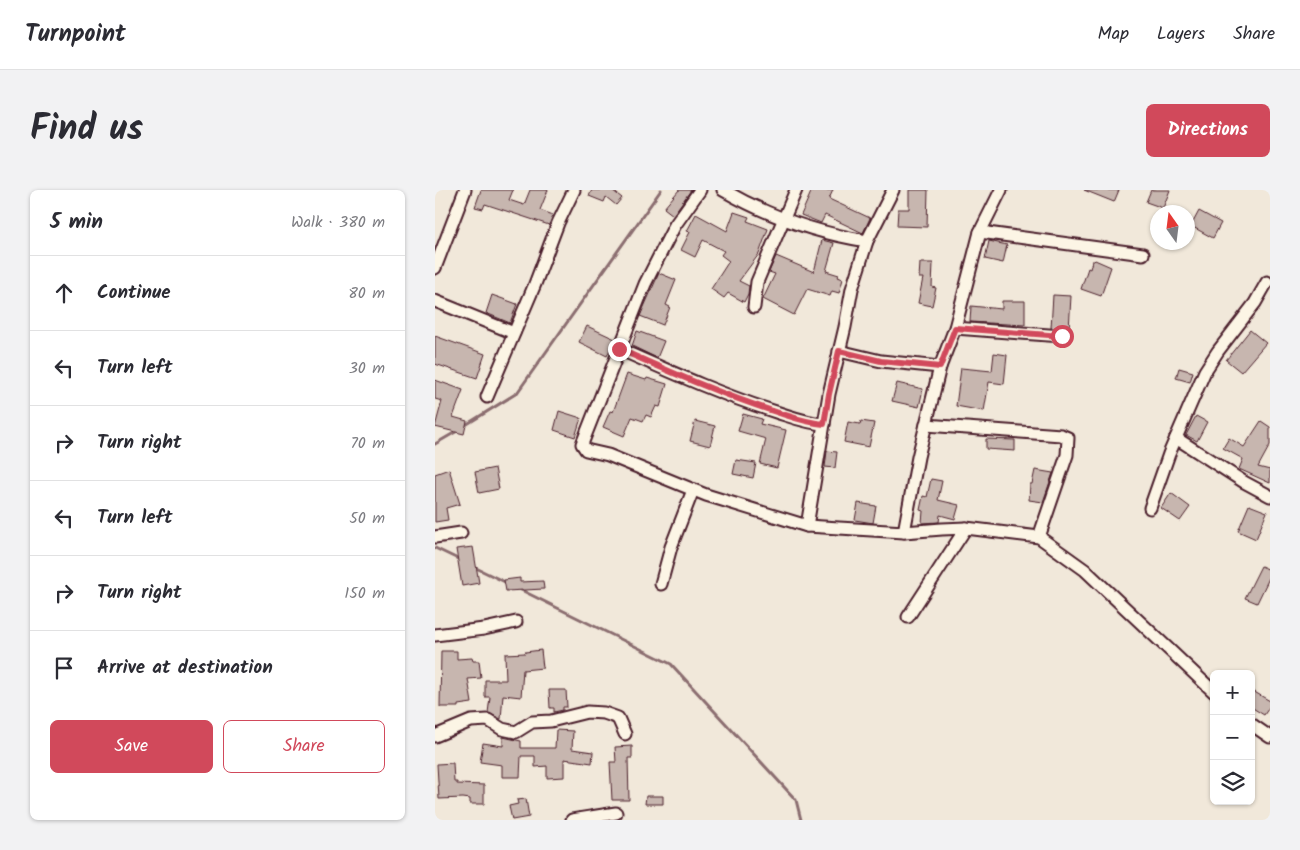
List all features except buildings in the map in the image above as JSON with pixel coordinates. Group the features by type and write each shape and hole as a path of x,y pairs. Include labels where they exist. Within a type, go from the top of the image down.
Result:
{"street":[{"path":"435,268 465,190"},
{"path":"487,397 535,284 557,223 574,190"},
{"path":"700,190 675,225 645,284 583,444 586,450 608,455 693,490 807,526 904,532 942,528 966,528 1039,537 1085,570 1210,688"},
{"path":"723,190 751,205 824,233 867,241"},
{"path":"754,307 757,282 796,190"},
{"path":"807,526 829,394 852,289 867,241 893,190"},
{"path":"904,532 932,393 955,328 980,232 1001,190"},
{"path":"980,232 1028,240 1143,254"},
{"path":"1151,508 1176,438 1205,372 1255,304 1267,282"},
{"path":"435,301 514,333"},
{"path":"955,328 1062,336"},
{"path":"619,349 714,391 806,422 824,424"},
{"path":"839,351 881,361 940,367"},
{"path":"927,425 1061,435 1068,438 1067,455 1039,537"},
{"path":"1176,438 1244,482 1270,496"},
{"path":"661,584 671,547 693,490"},
{"path":"908,618 966,528"},
{"path":"435,537 461,533"},
{"path":"435,635 484,629 516,622"},
{"path":"435,736 471,721 488,720 502,729 516,732 532,722 551,721 587,712 604,713 618,718 625,734"},
{"path":"1255,727 1270,737"},
{"path":"572,820 616,813"}],"waterway":[{"path":"464,426 517,393 661,190"},
{"path":"435,444 459,430"},
{"path":"435,548 460,560"},
{"path":"474,567 507,583"},
{"path":"517,588 671,664 796,800 801,820"}],"route":[{"path":"619,349 714,391 812,424 824,424 839,351 857,357 881,361 940,367 955,328 1062,336"}]}
